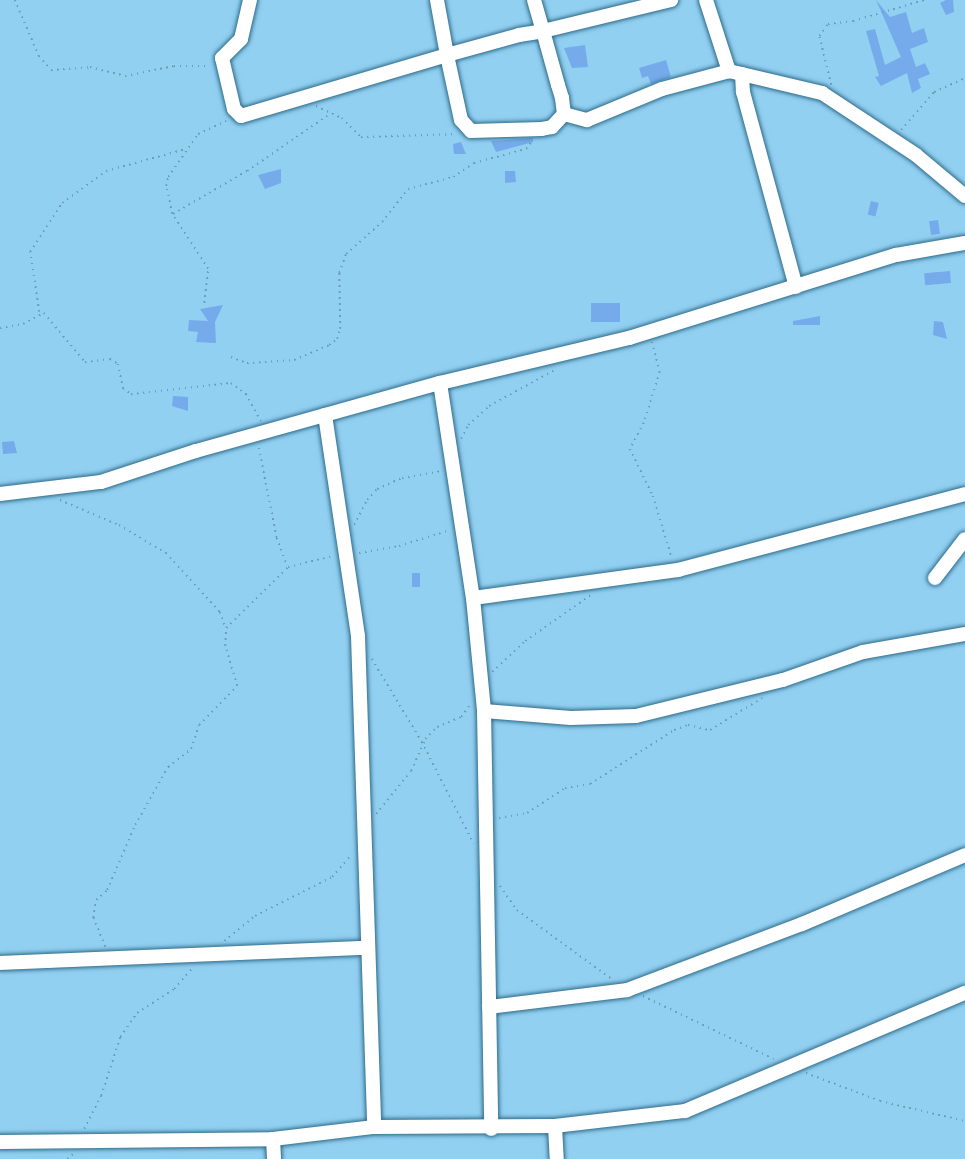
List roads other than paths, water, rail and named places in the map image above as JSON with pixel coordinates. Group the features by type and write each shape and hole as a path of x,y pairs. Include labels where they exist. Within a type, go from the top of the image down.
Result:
{"street":[{"path":"250,0 241,39 227,49 222,68 238,115 447,55 671,0"},
{"path":"436,0 461,120 469,130 536,130 552,127 564,114"},
{"path":"534,0 564,114"},
{"path":"706,0 743,92 796,286"},
{"path":"564,114 587,120 662,89 736,73 822,93 939,171 965,196"},
{"path":"0,494 100,482 440,383 648,332 896,255 965,243"},
{"path":"440,383 449,465 473,598 484,711 491,1129"},
{"path":"325,415 358,636 366,948 374,1127"},
{"path":"473,598 678,570 965,494"},
{"path":"935,578 965,539"},
{"path":"484,711 571,718 636,716 783,680 894,644 945,640 965,634"},
{"path":"489,1007 627,990 802,924 965,855"},
{"path":"0,963 366,948"},
{"path":"0,1142 80,1138 273,1139 374,1127 491,1129 555,1126 685,1111 965,993"},
{"path":"555,1126 557,1159"},
{"path":"273,1139 274,1159"}]}
